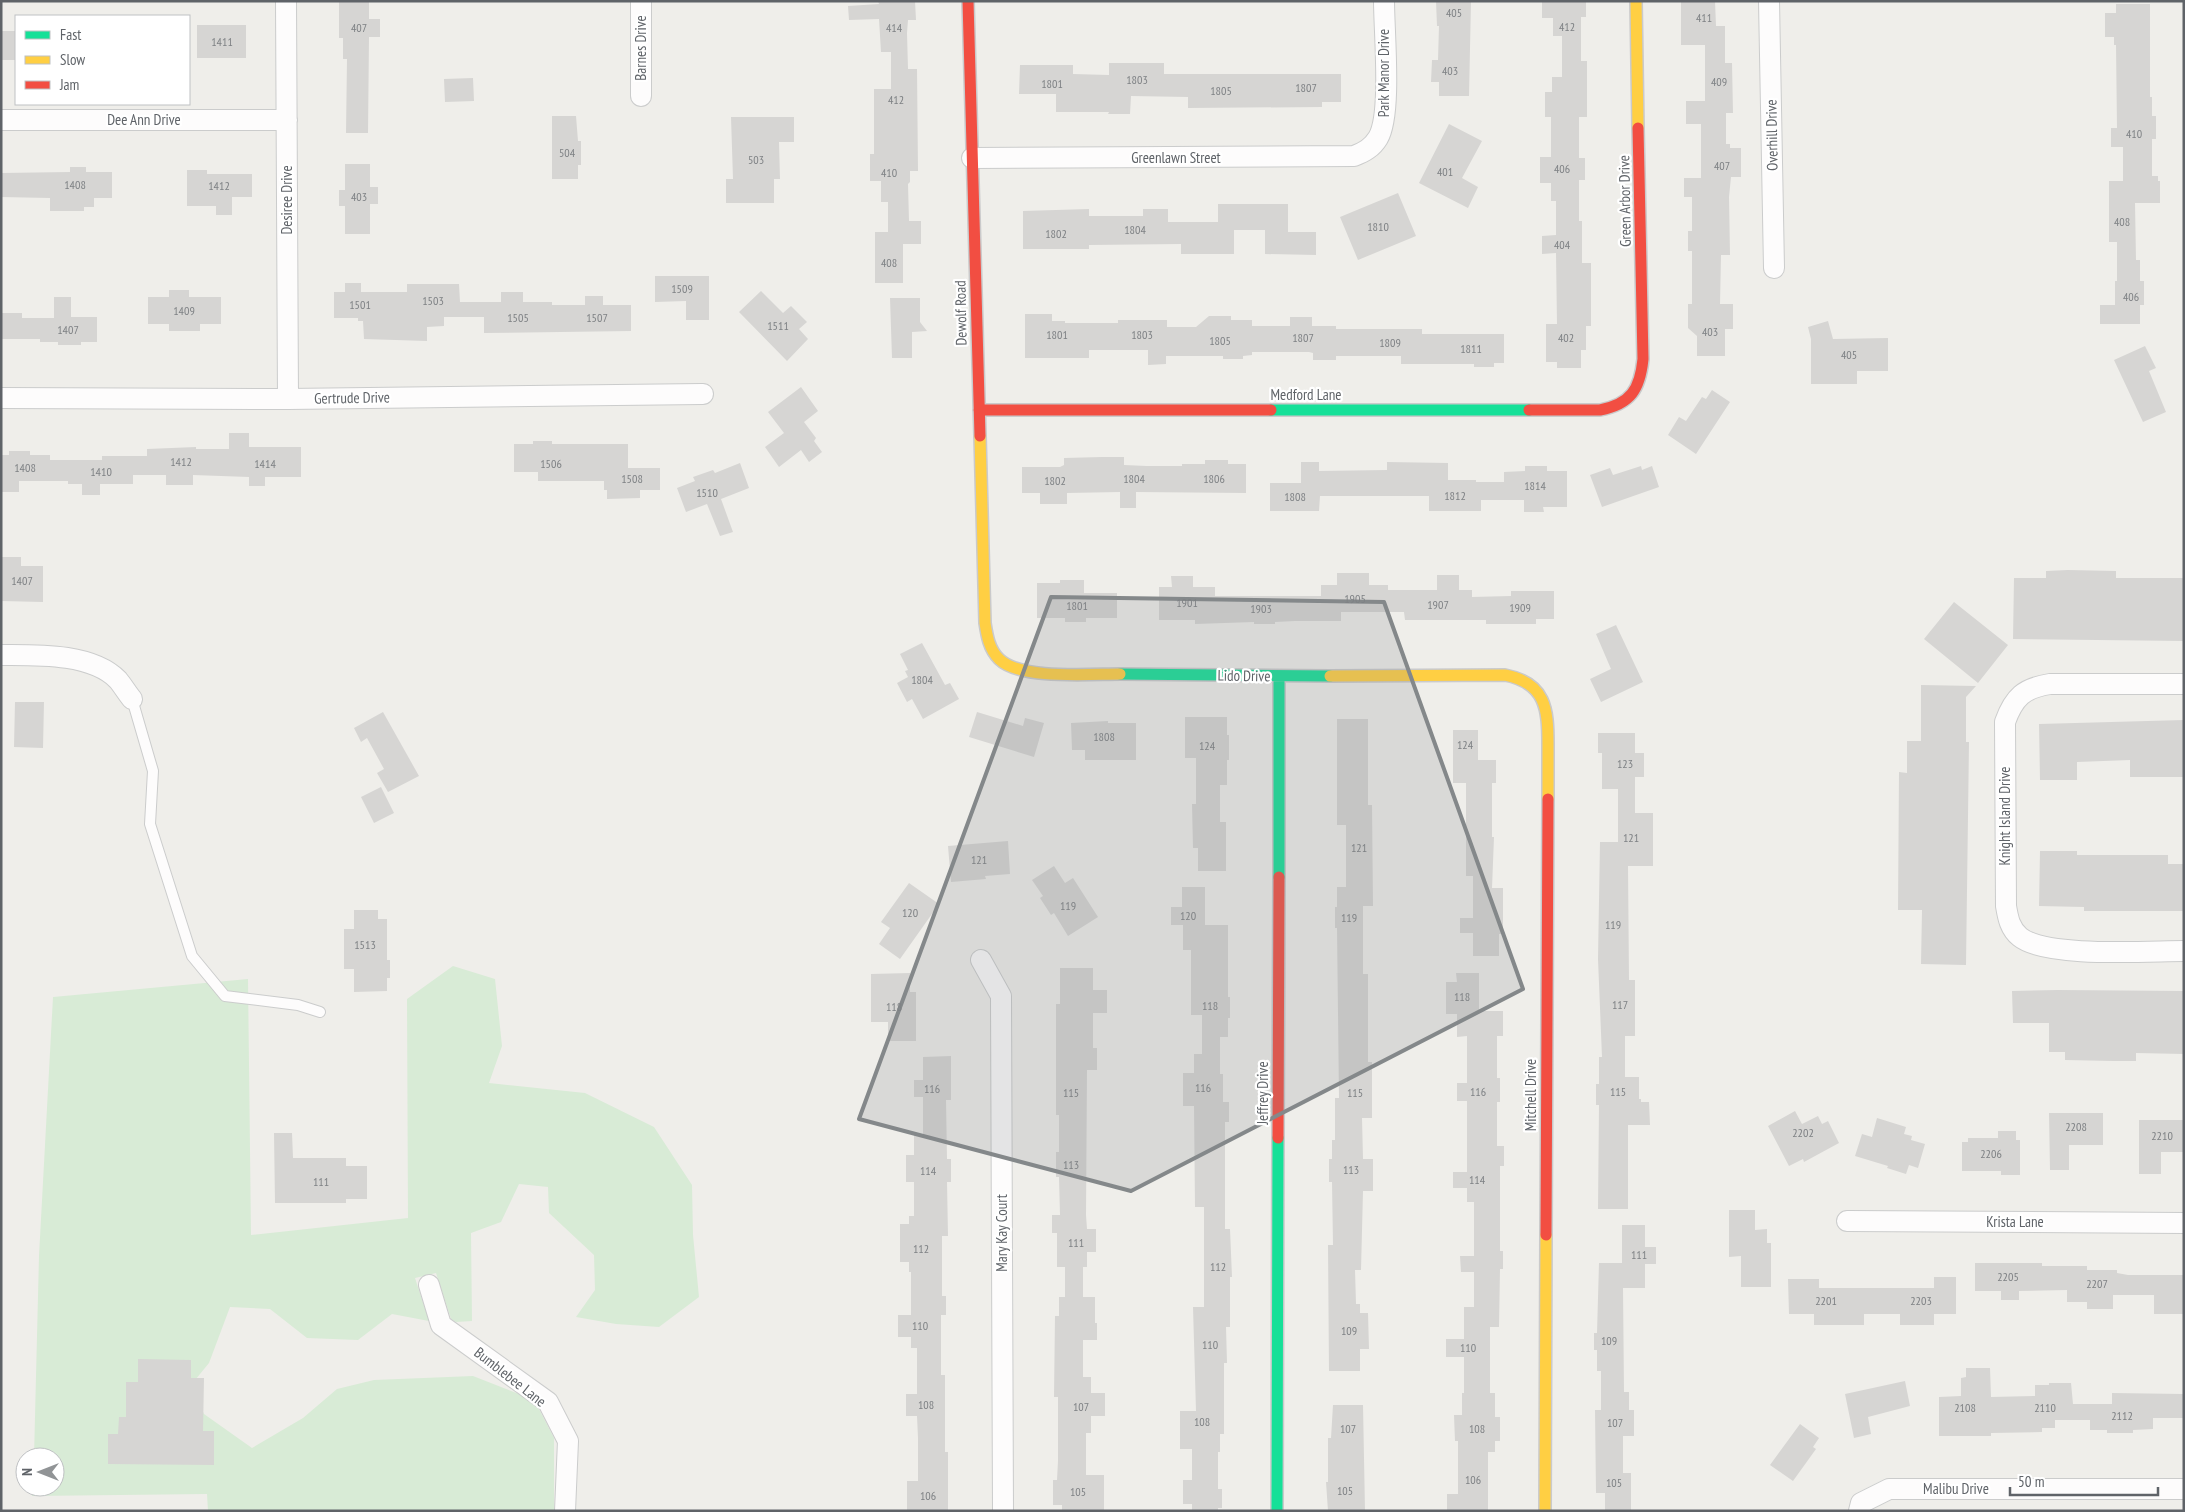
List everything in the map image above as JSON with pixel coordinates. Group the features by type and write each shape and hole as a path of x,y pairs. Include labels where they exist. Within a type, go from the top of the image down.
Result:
{"street":[{"name":"Desiree Drive","path":"286,1 288,399"},
{"name":"Barnes Drive","path":"641,1 641,96"},
{"name":"Dewolf Road","path":"968,1 985,623"},
{"name":"Park Manor Drive","path":"1375,143 1382,129 1385,114 1384,1"},
{"name":"Green Arbor Drive","path":"1630,397 1640,380 1643,359 1636,1"},
{"name":"Overhill Drive","path":"1769,1 1774,268"},
{"name":"Dee Ann Drive","path":"1,120 287,120"},
{"name":"Greenlawn Street","path":"972,158 1346,158 1360,154 1375,143"},
{"name":"Gertrude Drive","path":"1,398 288,399 703,394"},
{"name":"Medford Lane","path":"979,410 1600,410 1617,407 1630,397"},
{"name":"Lido Drive","path":"985,623 988,644 993,652 1004,664 1020,672 1279,676 1505,675 1522,679 1532,684"},
{"path":"1,655 53,655 94,666 117,679 132,699"},
{"name":"Jeffrey Drive","path":"1277,1511 1279,676"},
{"name":"Mitchell Drive","path":"1532,684 1538,690 1545,704 1548,717 1545,1511"},
{"name":"Knight Island Drive","path":"2184,684 2050,684 2035,686 2022,694 2011,706 2004,722 2006,906 2010,925 2019,936 2034,945 2063,951 2184,951"},
{"name":"Mary Kay Court","path":"981,960 1001,996 1003,1511"},
{"name":"Krista Lane","path":"1847,1221 2184,1223"},
{"name":"Bumblebee Lane","path":"428,1285 441,1325 548,1402 568,1441 565,1511"},
{"name":"Malibu Drive","path":"1859,1511 1861,1503 1889,1489 2184,1489"}],"lane":[{"path":"132,699 153,771 150,824 192,956 225,996 298,1005 320,1012"}],"highlighted area":[{"path":"1051,597 1384,602 1523,989 1131,1191 859,1119"}],"green space":[{"path":"453,966 495,979 502,1046 489,1083 585,1093 654,1127 692,1185 693,1235 699,1297 659,1327 616,1324 576,1317 595,1290 594,1255 549,1213 548,1187 519,1184 501,1222 471,1233 472,1321 456,1322 451,1319 436,1273 415,1278 429,1321 392,1314 358,1340 307,1338 270,1309 230,1307 209,1363 191,1385 204,1414 252,1448 303,1418 337,1389 374,1380 473,1376 519,1394 539,1409 554,1438 554,1511 208,1511 207,1494 65,1496 65,1447 34,1447 39,1256 53,997 248,979 251,1235 408,1218 407,999"}],"building":[{"path":"339,1 369,1 369,19 380,19 380,37 369,37 368,133 346,133 347,59 343,59 343,38 339,38"},
{"path":"878,1 915,1 916,20 908,20 907,33 908,69 917,69 918,171 910,171 910,182 908,184 909,221 921,221 921,244 903,244 903,283 875,283 875,232 888,232 888,202 881,202 881,181 870,181 870,154 874,154 874,89 891,89 891,52 881,52 879,19 849,20 848,6 879,4"},
{"path":"1436,1 1471,1 1469,96 1439,96 1439,82 1431,82 1432,60 1438,60 1439,26 1437,26"},
{"path":"1542,1 1586,1 1586,17 1581,17 1581,61 1587,61 1587,117 1579,117 1579,158 1585,158 1585,180 1579,180 1579,221 1582,221 1582,263 1591,263 1591,326 1586,326 1586,350 1581,350 1581,368 1557,368 1557,362 1546,362 1546,324 1557,324 1556,253 1542,254 1542,236 1556,235 1556,201 1551,201 1551,183 1540,183 1540,157 1551,157 1551,117 1545,117 1545,92 1552,92 1552,77 1562,77 1562,36 1553,36 1553,18 1542,18"},
{"path":"1681,1 1715,1 1716,26 1725,26 1725,63 1732,63 1733,113 1726,113 1726,144 1730,144 1730,148 1741,148 1741,177 1731,177 1729,197 1730,255 1721,255 1720,304 1733,304 1733,329 1725,329 1725,356 1697,356 1697,336 1688,328 1688,304 1692,304 1692,251 1688,251 1688,231 1692,231 1692,197 1684,197 1684,178 1701,178 1701,124 1686,124 1686,101 1705,101 1705,45 1681,45"},
{"path":"2116,4 2150,4 2150,97 2152,97 2152,116 2156,116 2156,139 2152,139 2152,176 2158,176 2158,181 2160,181 2160,203 2135,203 2136,260 2140,260 2140,281 2144,281 2144,305 2140,305 2140,324 2100,324 2100,305 2115,305 2115,281 2117,281 2117,242 2109,242 2109,181 2123,181 2123,147 2111,147 2111,128 2117,128 2116,45 2114,45 2114,37 2105,37 2105,13 2116,13"},
{"path":"197,25 246,25 246,58 197,58"},
{"path":"1,31 15,31 15,60 1,60"},
{"path":"1109,63 1164,63 1164,74 1341,74 1341,102 1322,102 1322,107 1188,108 1188,97 1131,96 1130,114 1108,114 1109,112 1056,112 1056,94 1019,94 1020,65 1073,65 1073,74 1109,75"},
{"path":"473,78 474,101 445,102 444,79"},
{"path":"552,116 576,116 578,141 581,141 581,165 578,165 578,179 552,179"},
{"path":"731,117 794,117 794,142 779,142 780,179 774,179 774,203 726,203 726,179 733,179"},
{"path":"1449,124 1482,141 1462,178 1478,187 1468,208 1419,183"},
{"path":"345,164 370,164 370,187 378,187 378,204 370,204 370,234 345,234 345,206 339,206 339,190 345,190"},
{"path":"70,167 86,167 86,172 112,172 112,198 94,198 94,207 84,207 84,211 50,211 50,198 1,197 1,173 70,172"},
{"path":"187,170 207,170 207,174 252,174 252,197 232,197 232,215 216,215 216,206 187,206"},
{"path":"1398,193 1416,236 1358,260 1340,217"},
{"path":"1218,204 1288,204 1288,232 1316,232 1316,255 1265,254 1265,230 1234,230 1234,254 1181,254 1181,244 1089,245 1089,249 1023,249 1023,211 1089,209 1089,216 1143,216 1143,209 1168,209 1168,222 1218,222"},
{"path":"655,276 709,276 709,320 686,320 686,301 655,302"},
{"path":"345,283 361,283 361,292 407,292 407,284 459,284 460,302 501,302 501,292 523,292 523,302 552,302 552,305 585,305 585,296 603,296 603,305 631,305 631,331 484,333 484,317 444,317 444,326 427,327 427,341 364,339 363,321 358,321 358,318 334,318 334,292 345,292"},
{"path":"169,290 189,290 189,297 221,297 221,324 200,324 200,331 169,331 169,324 148,324 148,297 169,297"},
{"path":"761,291 783,313 791,306 807,322 799,329 808,339 787,361 739,312"},
{"path":"54,297 71,297 71,317 97,317 97,342 81,342 81,345 58,345 58,342 40,342 40,339 1,339 1,313 22,313 22,318 54,318"},
{"path":"890,298 920,298 920,322 927,331 912,332 912,358 892,358"},
{"path":"1025,314 1052,314 1052,321 1065,321 1065,323 1118,323 1118,320 1167,320 1167,327 1196,327 1209,316 1231,316 1231,320 1252,320 1252,326 1290,326 1290,317 1312,317 1312,326 1336,326 1336,329 1422,329 1422,334 1504,334 1504,363 1494,363 1494,367 1474,367 1474,364 1401,364 1401,356 1336,356 1336,360 1313,360 1313,353 1309,352 1252,352 1252,355 1243,356 1243,359 1223,359 1223,356 1166,356 1166,364 1148,365 1148,350 1089,350 1089,358 1025,358"},
{"path":"1828,321 1833,339 1888,338 1888,371 1857,371 1857,384 1811,384 1811,339 1808,327"},
{"path":"2145,346 2156,368 2149,371 2166,412 2143,422 2114,360"},
{"path":"801,387 818,411 804,422 816,438 814,441 822,452 809,462 801,450 779,467 765,447 784,433 768,412"},
{"path":"1712,390 1730,402 1696,454 1668,435 1679,417 1686,421 1702,397 1706,399"},
{"path":"229,433 249,433 249,447 301,447 301,477 265,477 265,486 249,486 249,477 193,475 193,485 166,485 166,475 133,475 133,484 100,484 100,495 82,495 82,484 68,484 68,481 19,481 19,492 1,492 1,455 9,455 9,451 30,451 30,455 50,455 50,460 102,460 102,456 147,456 147,449 196,447 196,449 229,449"},
{"path":"533,441 552,441 552,444 628,444 628,468 660,468 660,490 640,490 640,498 607,499 604,481 538,481 538,472 514,472 514,444 533,444"},
{"path":"1124,457 1124,465 1182,466 1182,464 1205,464 1205,460 1228,460 1228,464 1246,464 1246,493 1136,492 1136,508 1120,508 1120,492 1067,493 1067,504 1040,504 1040,493 1022,493 1022,467 1060,467 1064,465 1064,458"},
{"path":"1301,462 1319,462 1319,471 1387,470 1387,462 1448,463 1448,480 1476,480 1476,482 1504,482 1504,472 1525,471 1525,466 1547,466 1547,471 1567,471 1567,507 1543,507 1544,512 1524,512 1524,500 1481,500 1481,511 1429,511 1429,496 1320,496 1319,511 1270,511 1270,483 1301,483"},
{"path":"740,463 749,488 721,499 733,532 720,536 707,504 686,512 677,488 695,481 693,477 713,470 715,473"},
{"path":"1641,466 1642,470 1652,466 1659,487 1602,507 1590,475 1610,468 1613,475"},
{"path":"1,557 21,557 21,566 43,566 43,602 1,601"},
{"path":"2046,571 2116,571 2116,578 2184,578 2184,641 2013,639 2014,578 2046,578"},
{"path":"1337,573 1369,573 1369,585 1388,585 1388,590 1437,590 1437,575 1459,575 1459,590 1472,590 1472,597 1511,596 1511,591 1554,591 1554,619 1536,619 1536,624 1486,624 1486,620 1405,620 1404,612 1341,612 1341,621 1295,621 1275,622 1275,624 1254,624 1254,622 1195,624 1195,620 1159,620 1159,587 1172,587 1171,576 1193,576 1193,587 1215,587 1215,596 1321,596 1321,585 1337,585"},
{"path":"1060,580 1084,580 1084,593 1117,593 1117,618 1086,618 1086,622 1065,622 1065,618 1037,618 1037,583 1060,583"},
{"path":"1954,602 2008,645 1978,683 1924,639"},
{"path":"1616,625 1643,682 1601,702 1590,679 1611,669 1596,634"},
{"path":"922,643 945,685 950,683 959,699 923,719 912,699 907,702 897,683 908,677 905,671 908,670 900,654"},
{"path":"1921,685 1976,686 1966,697 1966,742 1969,742 1966,965 1921,964 1922,910 1898,910 1899,772 1907,773 1907,741 1921,741"},
{"path":"15,702 44,702 43,748 14,747"},
{"path":"383,712 419,776 388,792 377,773 384,769 367,738 361,742 354,728"},
{"path":"977,712 1023,726 1025,718 1044,723 1034,757 969,737"},
{"path":"1185,717 1227,717 1229,760 1227,760 1227,785 1220,785 1220,822 1226,822 1226,871 1198,871 1198,848 1193,848 1192,804 1196,804 1196,758 1185,758"},
{"path":"1337,719 1368,719 1368,805 1372,805 1373,906 1363,906 1363,974 1368,974 1368,1062 1372,1062 1372,1118 1362,1118 1363,1159 1373,1159 1373,1191 1363,1191 1361,1270 1355,1270 1356,1304 1360,1304 1360,1313 1368,1313 1369,1349 1360,1349 1360,1371 1329,1371 1328,1245 1333,1245 1332,1182 1329,1182 1329,1159 1332,1159 1332,1140 1335,1140 1335,1098 1339,1098 1337,928 1335,928 1335,907 1337,907 1337,887 1346,887 1346,825 1337,825"},
{"path":"2184,720 2184,777 2130,777 2130,760 2077,762 2077,780 2040,780 2039,724"},
{"path":"1108,721 1108,723 1136,723 1136,760 1085,760 1085,750 1072,750 1071,723"},
{"path":"1453,730 1478,730 1478,760 1496,760 1496,783 1492,783 1492,837 1494,837 1492,888 1503,888 1503,934 1499,934 1499,956 1473,956 1473,933 1460,933 1460,918 1473,918 1473,876 1466,876 1466,783 1453,783"},
{"path":"1598,733 1635,733 1635,753 1644,753 1644,777 1635,777 1635,813 1653,813 1653,866 1628,866 1629,980 1635,980 1635,1036 1625,1036 1625,1077 1639,1077 1639,1099 1641,1099 1641,1102 1649,1102 1650,1125 1628,1125 1628,1209 1598,1209 1599,1105 1596,1105 1596,1084 1599,1084 1599,1057 1602,1057 1598,959 1600,842 1618,842 1618,789 1602,789 1602,753 1598,753"},
{"path":"381,787 394,813 374,823 361,797"},
{"path":"1008,841 1010,874 985,876 986,879 951,882 948,846"},
{"path":"2040,851 2077,851 2077,855 2168,855 2168,864 2184,864 2184,911 2084,911 2084,907 2039,906"},
{"path":"1054,866 1065,883 1073,878 1098,917 1068,936 1054,913 1051,915 1040,898 1043,896 1032,880"},
{"path":"909,883 939,904 900,959 879,944 890,928 881,922"},
{"path":"1182,887 1205,887 1205,925 1228,925 1228,997 1230,997 1230,1018 1228,1018 1228,1037 1220,1037 1220,1074 1223,1074 1223,1102 1229,1102 1229,1122 1225,1122 1225,1229 1230,1229 1232,1277 1230,1277 1230,1327 1226,1327 1227,1363 1224,1363 1224,1434 1220,1434 1220,1452 1218,1452 1218,1489 1222,1489 1222,1508 1218,1508 1218,1511 1192,1511 1192,1504 1183,1504 1183,1480 1192,1480 1192,1449 1180,1449 1180,1411 1196,1411 1193,1307 1204,1307 1204,1207 1195,1207 1194,1106 1183,1106 1183,1073 1194,1073 1194,1054 1202,1054 1202,1015 1191,1015 1191,950 1183,950 1183,925 1171,925 1171,907 1182,907"},
{"path":"354,910 378,910 378,919 387,919 387,960 390,960 390,978 387,978 387,991 354,992 354,969 344,969 344,929 354,929"},
{"path":"1060,968 1093,968 1093,990 1107,990 1107,1013 1093,1013 1093,1048 1097,1048 1097,1070 1087,1070 1086,1215 1087,1229 1096,1229 1096,1252 1087,1252 1087,1267 1083,1267 1083,1297 1095,1297 1097,1340 1083,1340 1083,1377 1091,1377 1091,1393 1105,1393 1105,1416 1091,1416 1091,1433 1086,1433 1086,1475 1104,1475 1104,1511 1062,1511 1062,1505 1053,1505 1053,1480 1057,1480 1058,1461 1058,1397 1054,1397 1055,1316 1059,1316 1059,1297 1065,1297 1065,1267 1057,1267 1057,1233 1052,1233 1052,1215 1060,1215 1059,1177 1056,1177 1056,1152 1059,1152 1059,1115 1056,1115 1056,1004 1060,1004"},
{"path":"910,973 910,992 916,992 916,1041 888,1041 888,1022 871,1022 871,974"},
{"path":"1456,973 1479,973 1479,1011 1503,1011 1503,1036 1497,1036 1497,1078 1500,1078 1500,1102 1497,1102 1497,1146 1504,1146 1504,1166 1500,1166 1500,1251 1503,1251 1503,1269 1500,1269 1499,1327 1490,1327 1490,1393 1495,1393 1495,1417 1500,1417 1500,1441 1495,1441 1495,1452 1488,1452 1488,1511 1447,1510 1447,1494 1458,1494 1458,1441 1455,1441 1454,1415 1462,1415 1464,1357 1446,1357 1446,1339 1464,1339 1464,1307 1474,1307 1474,1272 1461,1272 1460,1256 1474,1256 1474,1202 1467,1202 1467,1188 1453,1188 1453,1172 1467,1172 1467,1101 1457,1101 1457,1083 1467,1083 1467,1036 1457,1037 1457,1014 1446,1014 1446,982 1457,982"},
{"path":"2012,991 2184,991 2184,1054 2136,1053 2136,1061 2113,1061 2065,1060 2065,1052 2049,1052 2049,1023 2013,1023"},
{"path":"951,1056 951,1100 946,1100 947,1159 951,1159 951,1182 947,1182 948,1236 942,1236 942,1296 946,1296 946,1315 941,1315 941,1375 945,1375 945,1452 948,1452 948,1511 907,1511 907,1481 918,1481 918,1438 917,1416 906,1416 906,1394 917,1394 917,1348 911,1348 911,1337 898,1337 898,1315 911,1315 911,1272 909,1272 909,1262 900,1262 900,1224 909,1224 909,1216 914,1216 914,1182 906,1182 906,1155 914,1155 914,1134 923,1134 923,1097 914,1097 914,1080 923,1080 923,1057"},
{"path":"1795,1111 1802,1124 1818,1116 1822,1124 1828,1121 1839,1143 1804,1162 1803,1159 1789,1166 1768,1126"},
{"path":"2049,1113 2103,1113 2103,1145 2069,1145 2069,1170 2050,1170"},
{"path":"1877,1118 1906,1127 1904,1134 1912,1136 1911,1140 1925,1144 1918,1168 1909,1165 1906,1174 1887,1168 1888,1166 1855,1156 1862,1134 1872,1137"},
{"path":"2139,1120 2184,1120 2184,1152 2161,1152 2161,1174 2139,1174"},
{"path":"1998,1131 2016,1131 2016,1140 2020,1140 2020,1175 2001,1175 2001,1171 1962,1171 1962,1142 1968,1142 1968,1138 1998,1138"},
{"path":"274,1133 292,1133 293,1158 346,1158 346,1166 367,1166 367,1199 346,1199 346,1203 275,1203"},
{"path":"1729,1210 1755,1210 1755,1230 1767,1229 1767,1243 1771,1243 1771,1287 1741,1287 1741,1256 1729,1257"},
{"path":"1622,1225 1645,1225 1645,1247 1656,1247 1656,1264 1645,1264 1645,1288 1623,1288 1624,1392 1629,1392 1629,1410 1634,1410 1634,1436 1623,1436 1623,1473 1631,1473 1631,1511 1605,1511 1605,1493 1596,1493 1595,1410 1601,1410 1601,1371 1597,1371 1597,1350 1594,1350 1594,1333 1597,1333 1599,1263 1622,1263"},
{"path":"1975,1263 2042,1263 2042,1266 2087,1266 2087,1270 2117,1270 2117,1273 2128,1275 2184,1275 2184,1314 2154,1314 2154,1295 2113,1295 2113,1309 2087,1309 2087,1302 2067,1302 2067,1290 2019,1291 2019,1300 2001,1300 2001,1291 1975,1291"},
{"path":"1934,1277 1956,1277 1956,1314 1934,1314 1934,1325 1900,1325 1900,1314 1864,1314 1864,1325 1814,1325 1814,1314 1789,1314 1788,1279 1819,1279 1819,1288 1934,1288"},
{"path":"138,1359 191,1360 191,1378 204,1378 203,1431 214,1431 214,1465 108,1464 108,1434 118,1434 119,1417 126,1417 126,1382 138,1382"},
{"path":"1966,1368 1990,1368 1991,1397 2035,1396 2035,1385 2049,1385 2049,1383 2071,1383 2073,1404 2112,1404 2112,1393 2184,1394 2184,1418 2153,1418 2153,1429 2133,1430 2133,1433 2107,1433 2107,1430 2090,1430 2090,1420 2055,1420 2055,1428 2042,1428 2042,1432 1991,1433 1991,1436 1939,1436 1939,1397 1961,1396 1961,1378 1966,1377"},
{"path":"1905,1381 1910,1406 1868,1417 1871,1434 1854,1438 1845,1394"},
{"path":"1333,1405 1363,1405 1365,1511 1328,1511 1326,1482 1328,1482 1328,1438 1331,1438"},
{"path":"1800,1424 1819,1438 1813,1447 1816,1449 1793,1481 1770,1465"}],"traffic: fast":[{"path":"1271,410 1529,410"},
{"path":"1120,674 1330,676"},
{"path":"1279,676 1279,877"},
{"path":"1277,1511 1278,1138"}],"traffic: slow":[{"path":"1636,1 1638,128"},
{"path":"980,436 985,623 993,651 999,659 1009,666 1039,673 1074,675 1120,674"},
{"path":"1330,676 1505,675 1529,684 1537,691 1542,700 1547,720 1548,799"},
{"path":"1545,1511 1546,1235"}],"traffic: jam":[{"path":"968,1 980,436"},
{"path":"1529,410 1600,410 1619,404 1636,387 1642,370 1643,359 1638,128"},
{"path":"979,410 1271,410"},
{"path":"1546,1235 1548,799"},
{"path":"1278,1138 1279,877"}]}
